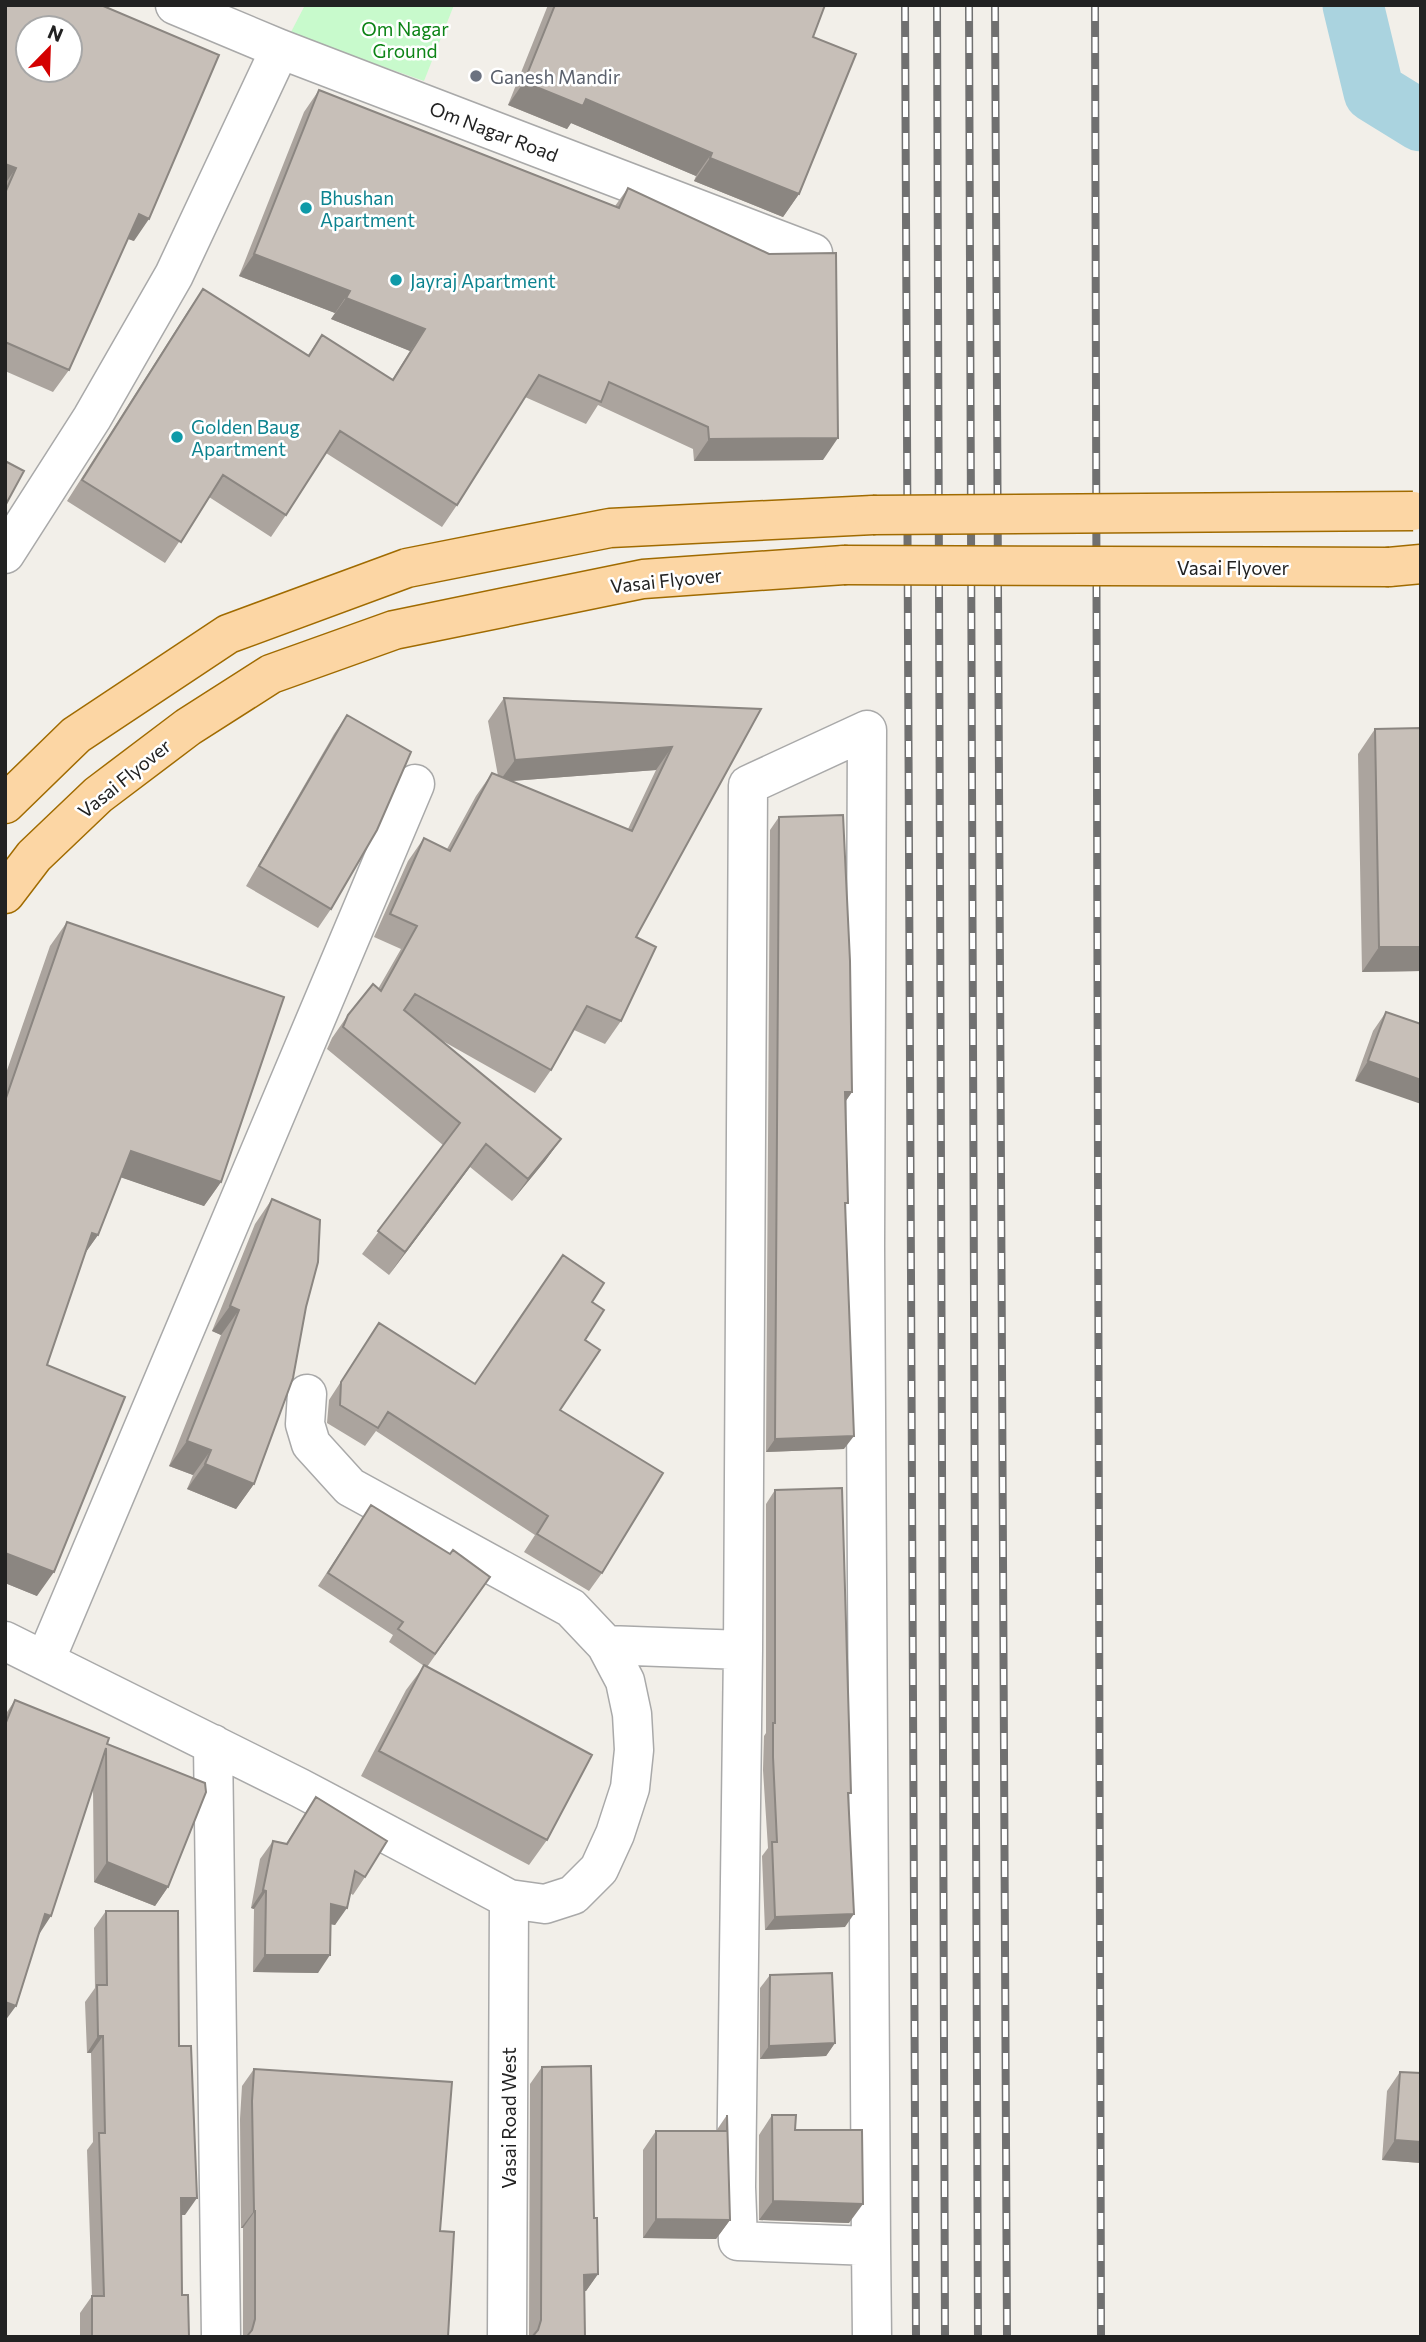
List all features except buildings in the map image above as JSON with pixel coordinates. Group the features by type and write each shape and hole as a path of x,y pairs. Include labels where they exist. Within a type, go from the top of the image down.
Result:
{"main road":[{"path":"5,804 76,735 228,634 407,568 610,528 873,515 1386,512 1421,509"},
{"name":"Vasai Flyover","path":"5,894 34,856 98,795 188,727 271,674 394,630 643,579 844,565 1389,567 1421,564"}],"street":[{"name":"Om Nagar Road","path":"175,5 280,49 813,253"},
{"path":"5,554 92,418 174,275 280,49"},
{"path":"871,2246 738,2241 736,2187 743,1650 748,785 867,730 865,1247 872,2337"},
{"path":"307,1394 305,1424 311,1444 350,1487 571,1608 606,1645 625,1681 632,1714 634,1750 630,1788 615,1834 599,1869 573,1895 545,1905 509,1899 214,1744 17,1655 415,784"},
{"path":"606,1645 743,1650"},
{"path":"214,1744 221,2337"},
{"name":"Vasai Road West","path":"507,2337 509,1899"}],"green space":[{"name":"Om Nagar Ground","path":"305,5 454,5 424,81 290,34"}],"waterway":[{"path":"1353,5 1374,92 1421,121"}],"railway":[{"path":"905,5 916,2337"},
{"path":"937,5 945,2337"},
{"path":"969,5 978,2337"},
{"path":"995,5 1007,2337"},
{"path":"1095,5 1101,2337"}],"place":[{"name":"Ganesh Mandir","path":"476,76"},
{"name":"Bhushan Apartment","path":"306,208"},
{"name":"Jayraj Apartment","path":"396,280"},
{"name":"Golden Baug Apartment","path":"177,437"}]}
